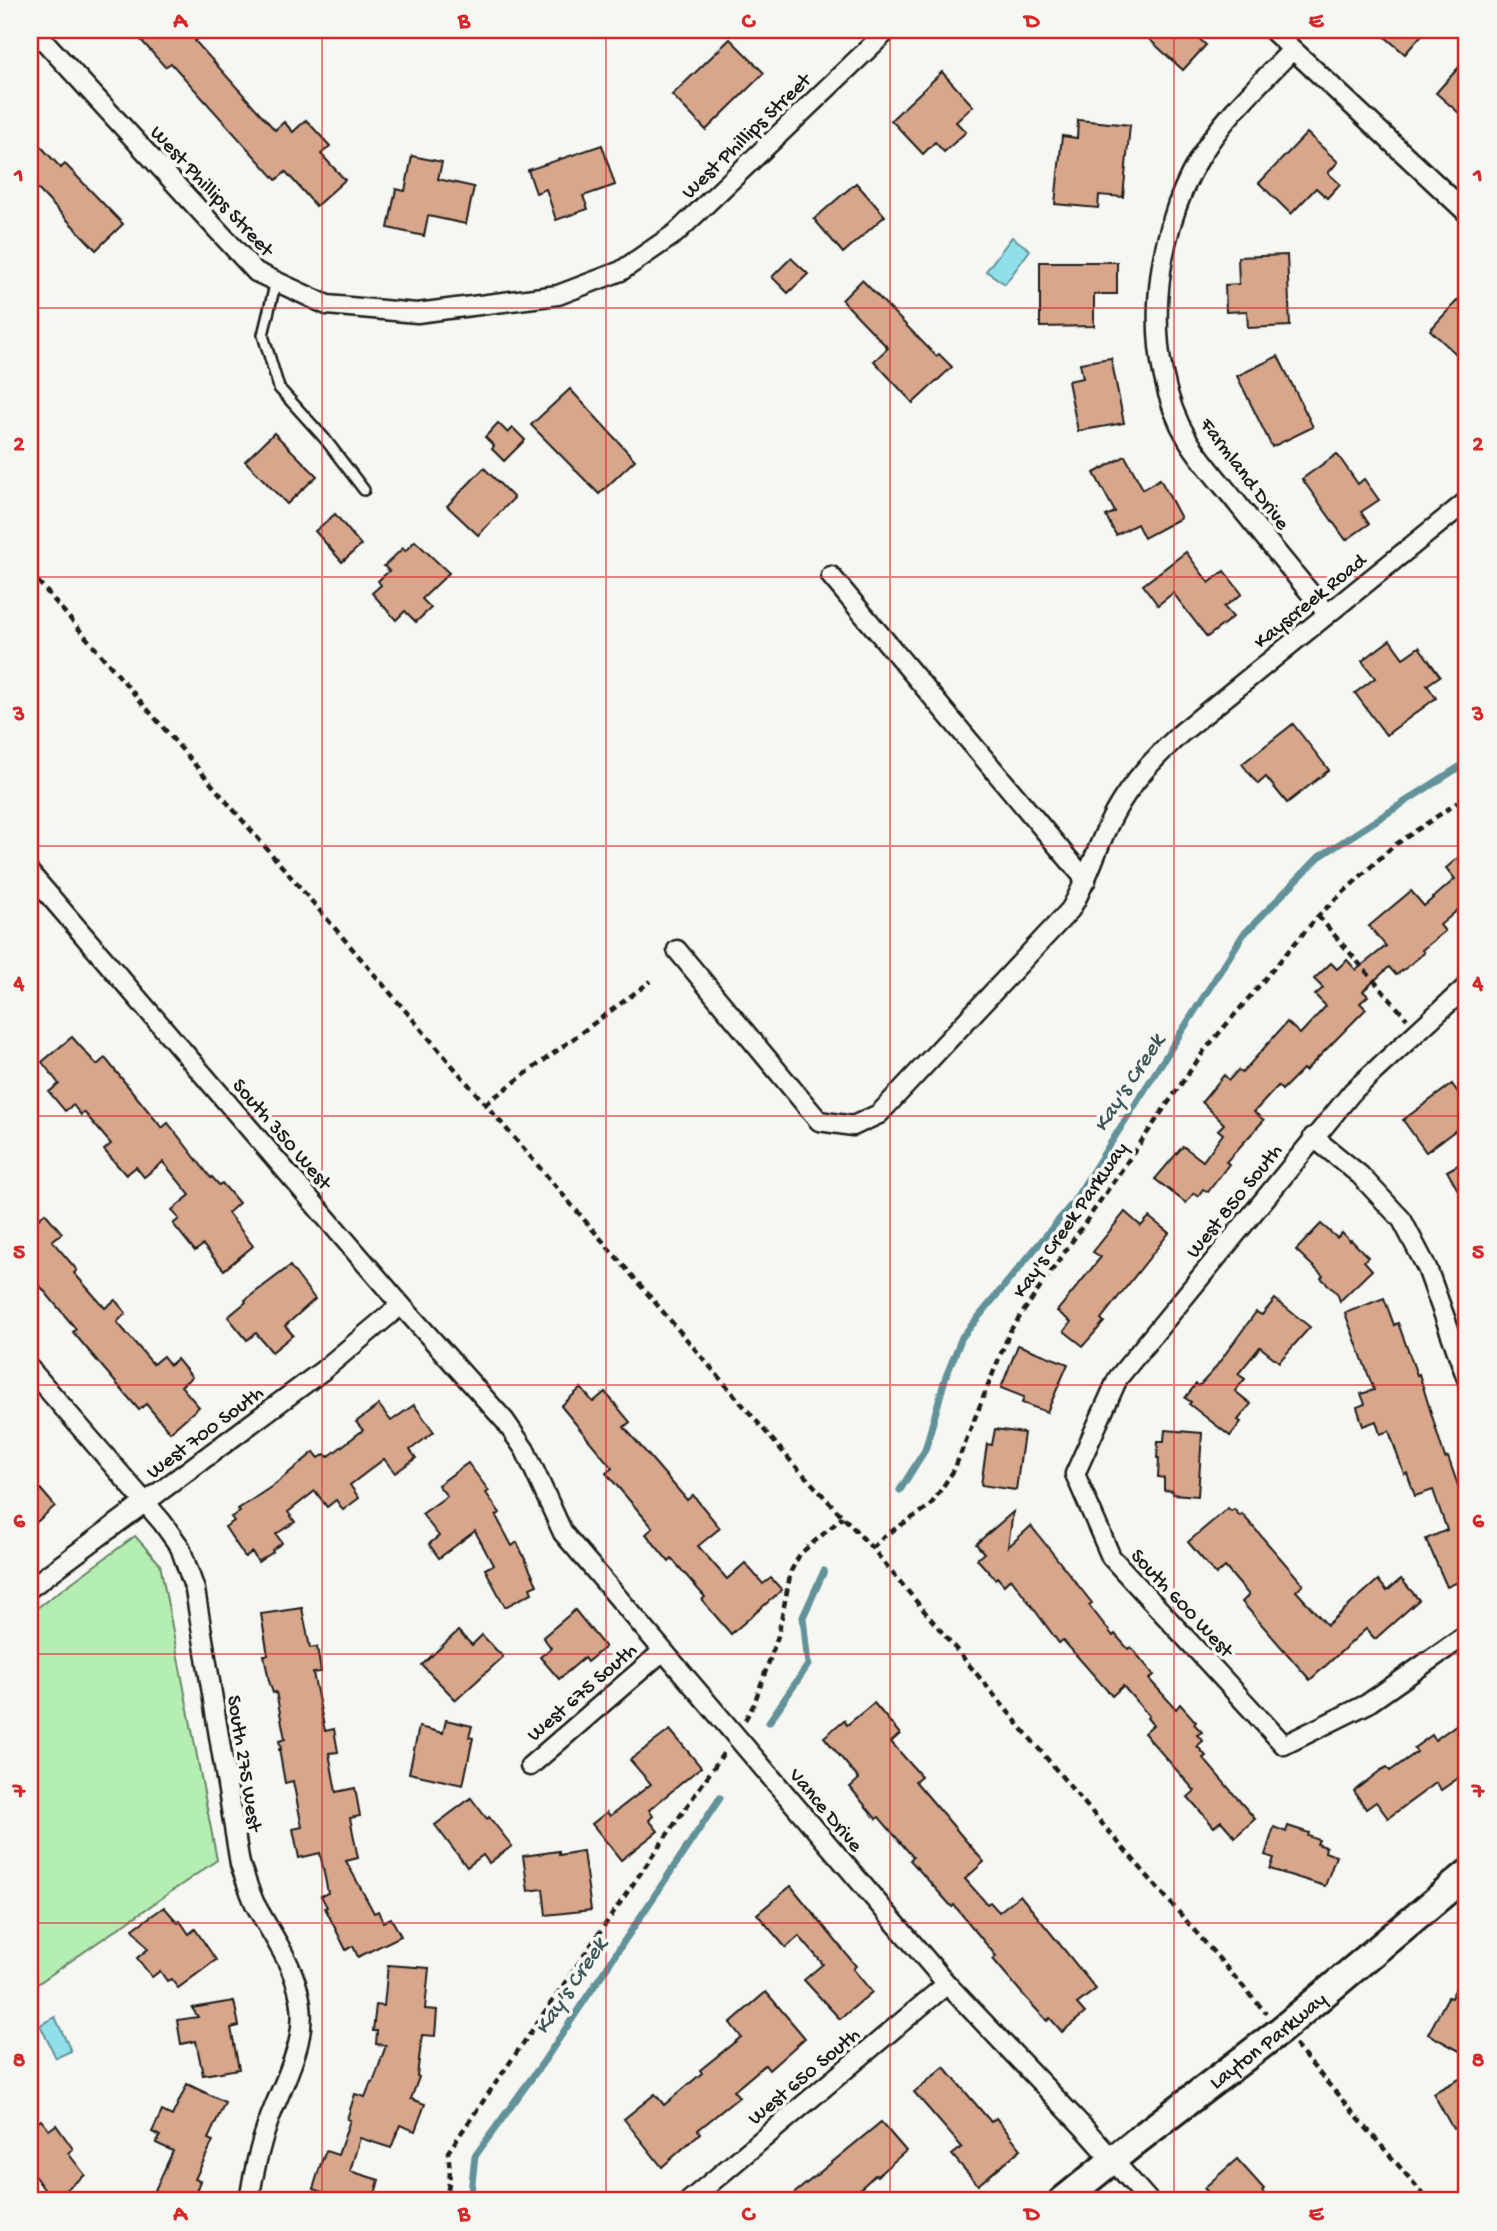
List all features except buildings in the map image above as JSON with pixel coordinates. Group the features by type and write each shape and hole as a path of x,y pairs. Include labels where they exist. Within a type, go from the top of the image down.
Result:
{"main road":[{"name":"Layton Parkway","path":"1062,2201 1281,2030 1467,1874"}],"street":[{"name":"West Phillips Street","path":"34,30 256,272 327,305 417,313 558,295 621,271 676,233 888,30"},
{"path":"1272,30 1467,214"},
{"name":"Farmland Drive","path":"1292,50 1219,130 1199,158 1182,192 1169,230 1161,267 1158,320 1165,374 1173,405 1188,438 1208,467 1328,614"},
{"name":"Kayscreek Road","path":"677,950 819,1121 853,1126 879,1114 1070,910 1086,880 1114,812 1143,770 1180,734 1467,501"},
{"path":"831,576 1086,880"},
{"name":"South 350 West","path":"31,878 505,1421"},
{"name":"West 850 South","path":"1075,1474 1118,1378 1353,1091 1467,986"},
{"path":"1313,1138 1360,1175 1402,1220 1427,1268 1467,1379"},
{"name":"West 700 South","path":"30,1588 322,1371 401,1305"},
{"name":"South 275 West","path":"30,1369 146,1503 180,1547 195,1590 240,1864 254,1902 288,1962 299,1992 302,2024 292,2067 268,2123 253,2174 249,2201"},
{"name":"Vance Drive","path":"505,1421 525,1450 563,1533 947,1984 1113,2159 1149,2201"},
{"name":"South 600 West","path":"1075,1474 1111,1557 1284,1745 1367,1704 1467,1634"},
{"name":"West 675 South","path":"530,1766 663,1651"},
{"name":"West 650 South","path":"690,2201 947,1984"}],"lane":[{"path":"276,281 263,335 279,388 325,439 364,490"}],"path":[{"path":"30,572 789,1459 872,1548 1073,1790 1250,1995"},
{"name":"Kay's Creek Parkway","path":"872,1548 883,1537 930,1506 954,1470 1010,1331 1204,1051 1318,916 1392,847 1467,796"},
{"path":"1318,916 1418,1031"},
{"path":"485,1104 651,981"},
{"path":"746,1719 778,1636 791,1571 800,1554 843,1517"},
{"path":"443,2201 451,2174 448,2152 720,1759"},
{"path":"1299,2050 1429,2201"}],"green space":[{"path":"135,1536 160,1564 217,1860 30,1989 30,1613"}],"water":[{"path":"1012,237 1030,250 1005,284 986,271"},
{"path":"55,2017 71,2051 56,2058 40,2025"}],"waterway":[{"name":"Kay's Creek","path":"900,1490 925,1450 945,1379 962,1337 1072,1204 1243,935 1319,857 1467,762"},
{"name":"Kay's Creek","path":"769,1722 808,1665 803,1617 824,1571"},
{"name":"Kay's Creek","path":"470,2201 475,2156 544,2061 720,1798"}]}
